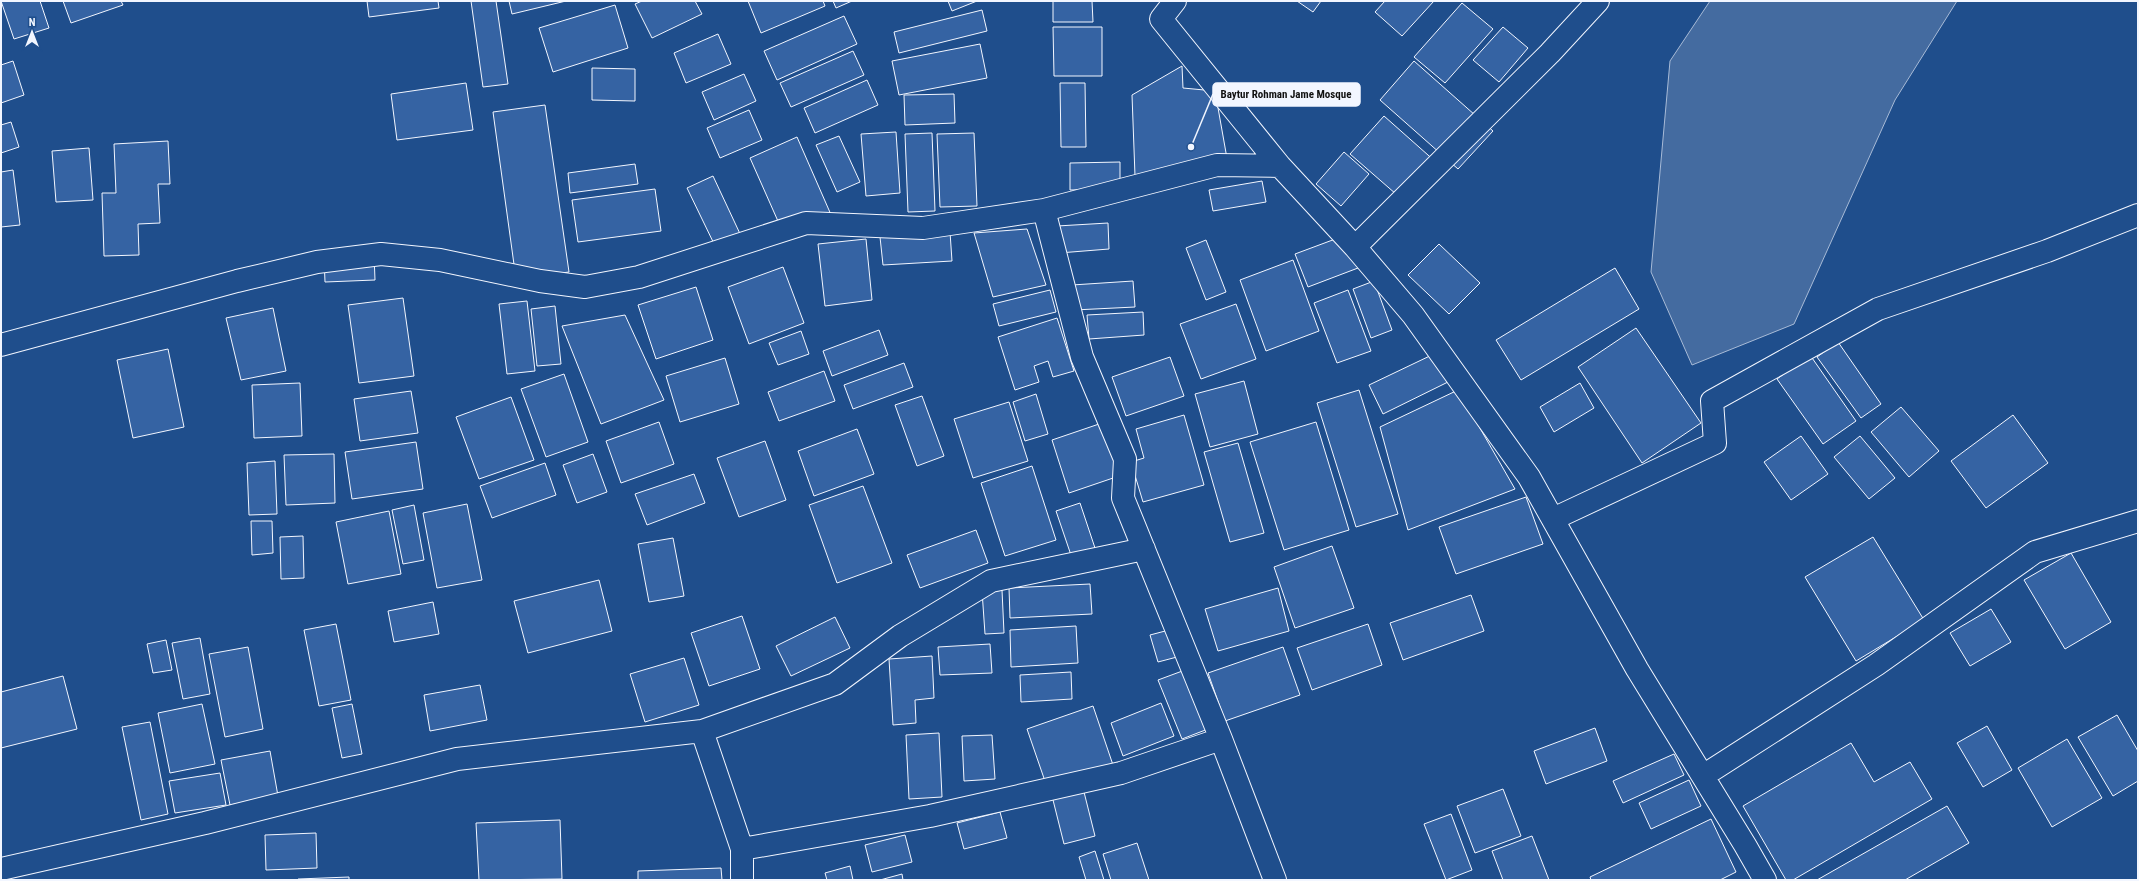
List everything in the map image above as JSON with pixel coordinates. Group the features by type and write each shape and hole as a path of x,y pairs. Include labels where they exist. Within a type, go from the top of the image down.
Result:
{"street":[{"path":"1175,1 1161,19 1280,166 1355,247 1413,315 1528,477 1637,669 1765,880"},
{"path":"1355,247 1550,53 1598,1"},
{"path":"1,345 229,283 317,262 381,254 440,260 540,281 584,287 639,277 806,223 923,228 1044,210 1217,165 1280,166"},
{"path":"1044,210 1082,357 1125,459 1124,498 1221,739 1275,880"},
{"path":"1553,519 1714,443 1712,401 1878,309 2047,251 2138,215"},
{"path":"1703,776 1876,666 2035,552 2138,521"},
{"path":"1,869 205,823 457,759 702,731 836,684 900,636 991,581 1144,548"},
{"path":"702,731 742,849 742,880"},
{"path":"742,849 930,816 1121,773 1221,739"}],"water":[{"path":"1710,1 1957,1 1895,100 1794,324 1692,365 1651,272 1670,61"}],"building":[{"path":"1,1 40,1 49,28 14,39"},
{"path":"63,1 121,1 123,5 71,23"},
{"path":"367,1 438,1 439,8 369,17"},
{"path":"471,1 496,1 508,84 483,87"},
{"path":"509,1 566,1 512,14"},
{"path":"642,1 695,1 702,14 652,38 635,4"},
{"path":"748,1 823,1 825,6 761,33"},
{"path":"833,1 852,1 836,8"},
{"path":"948,1 977,1 952,11"},
{"path":"1053,1 1092,1 1093,22 1053,22"},
{"path":"1297,1 1321,1 1313,12"},
{"path":"1385,1 1434,1 1402,36 1375,12"},
{"path":"1462,3 1493,29 1445,83 1414,57"},
{"path":"615,5 628,48 553,72 539,28"},
{"path":"982,10 987,31 899,53 894,32"},
{"path":"844,16 857,44 777,80 764,51"},
{"path":"1053,27 1102,27 1102,76 1054,76"},
{"path":"1503,27 1528,48 1499,82 1473,60"},
{"path":"718,34 731,64 686,83 674,53"},
{"path":"980,44 987,78 899,95 892,61"},
{"path":"853,51 864,75 791,107 780,83"},
{"path":"13,61 24,95 1,103 1,65"},
{"path":"1414,61 1493,131 1458,169 1380,100"},
{"path":"1182,66 1183,88 1215,91 1228,164 1135,176 1132,95"},
{"path":"592,68 635,69 635,101 592,100"},
{"path":"744,74 756,101 714,120 702,92"},
{"path":"867,80 878,105 815,133 804,108"},
{"path":"466,83 473,130 397,140 391,94"},
{"path":"1060,83 1085,83 1086,147 1061,147"},
{"path":"954,94 955,123 905,125 904,95"},
{"path":"545,105 569,272 516,279 493,112"},
{"path":"749,110 762,140 720,158 707,128"},
{"path":"1384,116 1437,163 1404,201 1350,154"},
{"path":"11,122 19,147 1,153 1,125"},
{"path":"896,132 900,193 866,196 861,134"},
{"path":"932,133 935,211 908,212 905,134"},
{"path":"974,133 977,206 940,207 937,134"},
{"path":"839,136 860,182 837,192 816,145"},
{"path":"797,137 832,217 785,237 750,158"},
{"path":"168,141 170,184 158,184 160,223 138,224 139,255 104,256 102,193 116,193 114,144"},
{"path":"89,148 93,200 56,202 52,151"},
{"path":"1344,152 1369,174 1341,206 1316,184"},
{"path":"1120,162 1120,189 1070,190 1070,163"},
{"path":"635,164 638,184 570,193 568,173"},
{"path":"13,170 20,225 1,227 1,172"},
{"path":"713,176 742,238 717,250 687,188"},
{"path":"1262,181 1266,202 1213,211 1209,190"},
{"path":"655,189 661,231 578,242 572,200"},
{"path":"1108,223 1109,249 1059,253 1057,226"},
{"path":"1027,229 1046,285 993,297 974,233"},
{"path":"950,232 952,261 883,265 880,237"},
{"path":"1346,235 1358,268 1308,287 1295,254"},
{"path":"866,239 872,300 825,306 818,244"},
{"path":"1206,240 1226,292 1206,300 1186,248"},
{"path":"1439,244 1480,283 1449,314 1408,275"},
{"path":"374,254 375,280 325,282 324,257"},
{"path":"1293,260 1319,331 1266,351 1240,280"},
{"path":"783,267 804,323 749,344 728,287"},
{"path":"1615,268 1639,309 1521,380 1496,340"},
{"path":"1133,281 1135,307 1074,310 1072,285"},
{"path":"1374,281 1392,330 1371,338 1353,289"},
{"path":"696,287 713,340 656,359 638,305"},
{"path":"1050,290 1056,312 999,326 993,304"},
{"path":"1348,290 1371,351 1337,363 1314,303"},
{"path":"403,298 414,376 359,383 348,305"},
{"path":"527,301 535,371 507,374 499,304"},
{"path":"1236,304 1256,359 1201,379 1180,324"},
{"path":"555,306 561,364 537,366 531,309"},
{"path":"273,308 286,371 241,380 226,318"},
{"path":"1143,312 1144,335 1089,339 1087,315"},
{"path":"625,315 664,400 601,424 562,326"},
{"path":"1057,318 1074,371 1053,377 1048,361 1034,366 1039,382 1015,390 998,337"},
{"path":"1636,328 1701,423 1642,463 1578,367"},
{"path":"879,330 888,355 832,376 823,351"},
{"path":"801,331 809,354 778,365 769,343"},
{"path":"1838,342 1881,404 1861,418 1817,357"},
{"path":"168,349 184,427 133,438 117,360"},
{"path":"1436,353 1450,381 1383,414 1369,385"},
{"path":"1810,355 1856,421 1823,444 1777,379"},
{"path":"1170,357 1184,396 1126,416 1112,377"},
{"path":"725,358 739,404 680,422 666,376"},
{"path":"904,363 913,387 853,409 844,385"},
{"path":"824,371 835,401 779,421 768,392"},
{"path":"564,374 588,442 546,457 521,389"},
{"path":"1244,381 1258,434 1210,447 1195,394"},
{"path":"300,383 302,436 254,438 252,385"},
{"path":"1580,383 1594,408 1554,432 1540,407"},
{"path":"1359,390 1398,514 1356,527 1317,403"},
{"path":"1458,390 1515,489 1408,530 1380,427"},
{"path":"411,391 418,433 360,441 354,399"},
{"path":"1036,394 1048,434 1025,441 1013,402"},
{"path":"922,396 944,456 917,466 895,405"},
{"path":"511,397 534,460 479,479 456,417"},
{"path":"1009,402 1028,461 973,478 954,419"},
{"path":"1901,407 1939,451 1909,477 1871,432"},
{"path":"1184,415 1204,485 1143,502 1131,462 1144,458 1136,429"},
{"path":"2013,415 2048,463 1986,508 1951,461"},
{"path":"659,422 674,464 621,483 606,441"},
{"path":"1316,422 1349,530 1284,550 1250,442"},
{"path":"1102,423 1119,476 1069,493 1052,440"},
{"path":"857,429 874,474 814,496 798,451"},
{"path":"1801,436 1828,474 1791,500 1764,462"},
{"path":"1860,436 1895,478 1869,499 1834,457"},
{"path":"765,441 786,500 739,517 717,458"},
{"path":"416,442 423,489 352,499 345,452"},
{"path":"1238,443 1264,533 1230,542 1204,452"},
{"path":"334,454 335,503 286,505 284,455"},
{"path":"593,454 607,492 577,503 563,465"},
{"path":"275,461 277,514 249,515 247,463"},
{"path":"545,463 556,495 492,518 480,486"},
{"path":"1032,466 1056,540 1005,556 981,483"},
{"path":"694,474 705,503 647,525 635,494"},
{"path":"863,486 892,563 837,583 809,505"},
{"path":"1526,497 1543,544 1456,574 1439,527"},
{"path":"1080,503 1097,554 1073,561 1056,511"},
{"path":"467,504 482,580 437,588 423,513"},
{"path":"414,505 424,560 403,564 392,510"},
{"path":"389,511 401,574 348,584 336,522"},
{"path":"251,521 272,521 273,553 252,555"},
{"path":"976,530 988,563 920,588 907,555"},
{"path":"303,536 304,578 281,579 280,537"},
{"path":"1873,537 1924,620 1856,661 1805,577"},
{"path":"673,538 684,596 649,602 638,544"},
{"path":"1332,546 1354,608 1295,628 1274,567"},
{"path":"2071,553 2111,622 2065,649 2024,580"},
{"path":"599,580 612,631 528,653 514,601"},
{"path":"1090,584 1092,614 1010,618 1009,588"},
{"path":"1278,588 1289,631 1218,651 1205,609"},
{"path":"1002,590 1004,633 985,634 982,591"},
{"path":"1471,595 1484,631 1403,660 1390,623"},
{"path":"433,602 439,634 394,642 388,611"},
{"path":"1991,609 2011,642 1970,666 1950,633"},
{"path":"742,616 760,669 709,686 691,633"},
{"path":"835,617 850,648 791,676 776,646"},
{"path":"336,624 351,700 319,706 304,630"},
{"path":"1368,624 1382,665 1312,690 1297,648"},
{"path":"1076,626 1078,663 1011,667 1010,630"},
{"path":"1169,630 1177,657 1158,662 1150,635"},
{"path":"200,638 210,694 183,699 172,643"},
{"path":"166,640 172,670 153,673 147,644"},
{"path":"990,644 992,673 940,675 938,647"},
{"path":"248,647 263,729 225,737 209,654"},
{"path":"1283,647 1300,695 1225,721 1208,673"},
{"path":"932,656 934,698 915,700 916,723 893,725 889,659"},
{"path":"684,658 699,705 645,722 630,674"},
{"path":"1185,670 1208,729 1182,739 1158,680"},
{"path":"1071,672 1072,699 1021,702 1020,675"},
{"path":"63,676 77,729 1,748 1,692"},
{"path":"480,685 487,720 430,731 424,695"},
{"path":"1161,703 1174,736 1123,756 1111,723"},
{"path":"202,704 215,764 170,773 158,713"},
{"path":"352,704 362,754 342,758 332,708"},
{"path":"1093,706 1113,765 1047,787 1027,729"},
{"path":"2117,715 2138,751 2138,781 2113,796 2078,737"},
{"path":"150,722 168,814 141,820 122,727"},
{"path":"1987,726 2012,770 1983,787 1957,743"},
{"path":"1595,728 1607,761 1546,784 1534,751"},
{"path":"939,733 942,797 909,799 906,735"},
{"path":"992,735 995,779 964,781 962,736"},
{"path":"2067,739 2102,798 2052,827 2018,768"},
{"path":"1851,743 1874,782 1910,762 1932,799 1793,880 1786,880 1743,806"},
{"path":"270,751 278,796 230,805 221,760"},
{"path":"1674,754 1684,775 1623,803 1613,781"},
{"path":"220,773 226,805 175,813 169,781"},
{"path":"1689,780 1701,806 1651,829 1639,803"},
{"path":"1083,788 1095,836 1064,844 1052,796"},
{"path":"1503,789 1521,836 1475,853 1457,806"},
{"path":"1947,806 1969,843 1905,880 1817,880"},
{"path":"1000,812 1007,838 964,849 957,823"},
{"path":"1451,814 1472,870 1446,880 1424,824"},
{"path":"1711,819 1736,872 1720,880 1591,880 1590,877"},
{"path":"560,820 562,879 479,880 476,823"},
{"path":"316,833 317,868 266,870 265,835"},
{"path":"905,835 912,862 872,872 865,845"},
{"path":"1532,836 1549,880 1503,880 1492,851"},
{"path":"1137,843 1149,880 1111,880 1103,854"},
{"path":"1095,851 1104,880 1086,880 1079,857"},
{"path":"850,866 853,880 827,880 825,873"},
{"path":"721,868 722,880 638,880 638,871"},
{"path":"902,874 903,880 880,880"},
{"path":"349,877 349,880 298,880 298,879"}],"place":[{"name":"Baytur Rohman Jame Mosque","path":"1191,147"}]}
